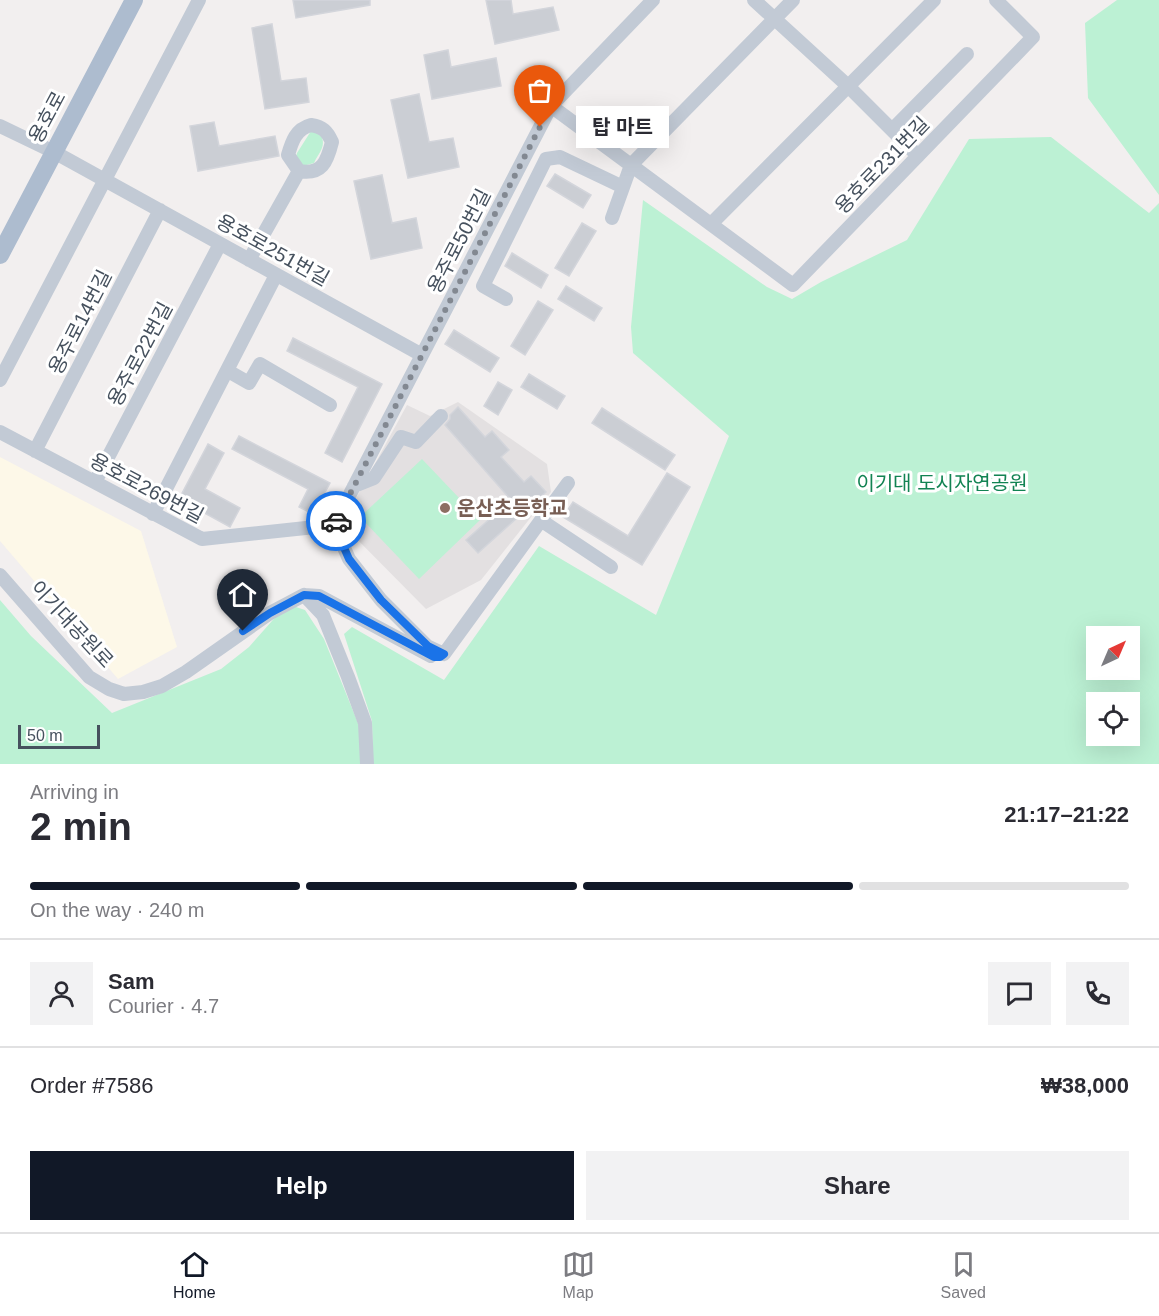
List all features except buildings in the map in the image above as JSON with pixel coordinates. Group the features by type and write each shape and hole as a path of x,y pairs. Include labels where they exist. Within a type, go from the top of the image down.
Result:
{"main road":[{"name":"용호로","path":"0,255 134,0"}],"street":[{"path":"0,380 199,0"},
{"name":"용주로50번길","path":"334,525 551,106 652,0"},
{"path":"754,0 848,86 918,156"},
{"path":"612,218 631,165 793,0"},
{"path":"711,224 934,0"},
{"name":"용호로231번길","path":"551,106 793,285 1033,37 996,0"},
{"path":"892,130 967,54"},
{"name":"용호로251번길","path":"0,126 54,152 422,355"},
{"path":"506,299 483,286 546,159 560,157 623,187"},
{"path":"249,260 298,171"},
{"name":"용주로14번길","path":"35,451 160,210"},
{"name":"용주로22번길","path":"95,482 220,243"},
{"path":"153,514 276,275"},
{"path":"228,371 249,383 260,364 330,405"},
{"path":"354,486 374,478 401,437 416,442 441,416"},
{"name":"용호로269번길","path":"0,432 202,539 334,525"},
{"path":"304,595 319,596 434,657 440,657 568,483"},
{"path":"542,521 611,567"},
{"path":"334,525 349,559 381,600 428,646 444,654"},
{"name":"이기대공원로","path":"0,575 89,677 109,689 124,694 162,686 186,672 270,613 304,595"},
{"path":"304,595 323,615 348,677 364,723 367,764"}],"shaded area":[{"name":"운산초등학교","path":"458,402 547,464 551,492 481,580 426,609 342,524 407,405 430,416"},
{"path":"0,457 141,531 177,647 118,679 0,541"}],"green space":[{"path":"1117,0 1159,0 1159,195 1088,98 1085,23"},
{"path":"311,131 320,133 323,145 314,163 303,166 296,157"},
{"name":"이기대 도시자연공원","path":"1051,137 1149,213 1159,203 1159,764 373,764 372,721 344,634 352,627 444,680 539,546 656,615 729,436 633,353 631,327 643,200 767,287 792,299 821,282 907,240 969,139"},
{"path":"422,459 480,520 419,579 360,517"},
{"path":"0,600 31,636 112,713 221,669 249,647 287,604 305,610 324,639 360,728 361,764 0,764"}],"way so far":[{"path":"336,521 540,127"}],"place":[{"name":"탑 마트","path":"540,127"},
{"name":"운산초등학교","path":"445,508"}],"route":[{"path":"243,631 304,595 319,596 408,645 434,657 444,654 428,646 410,631 381,600 349,559 334,525 336,521"}]}
